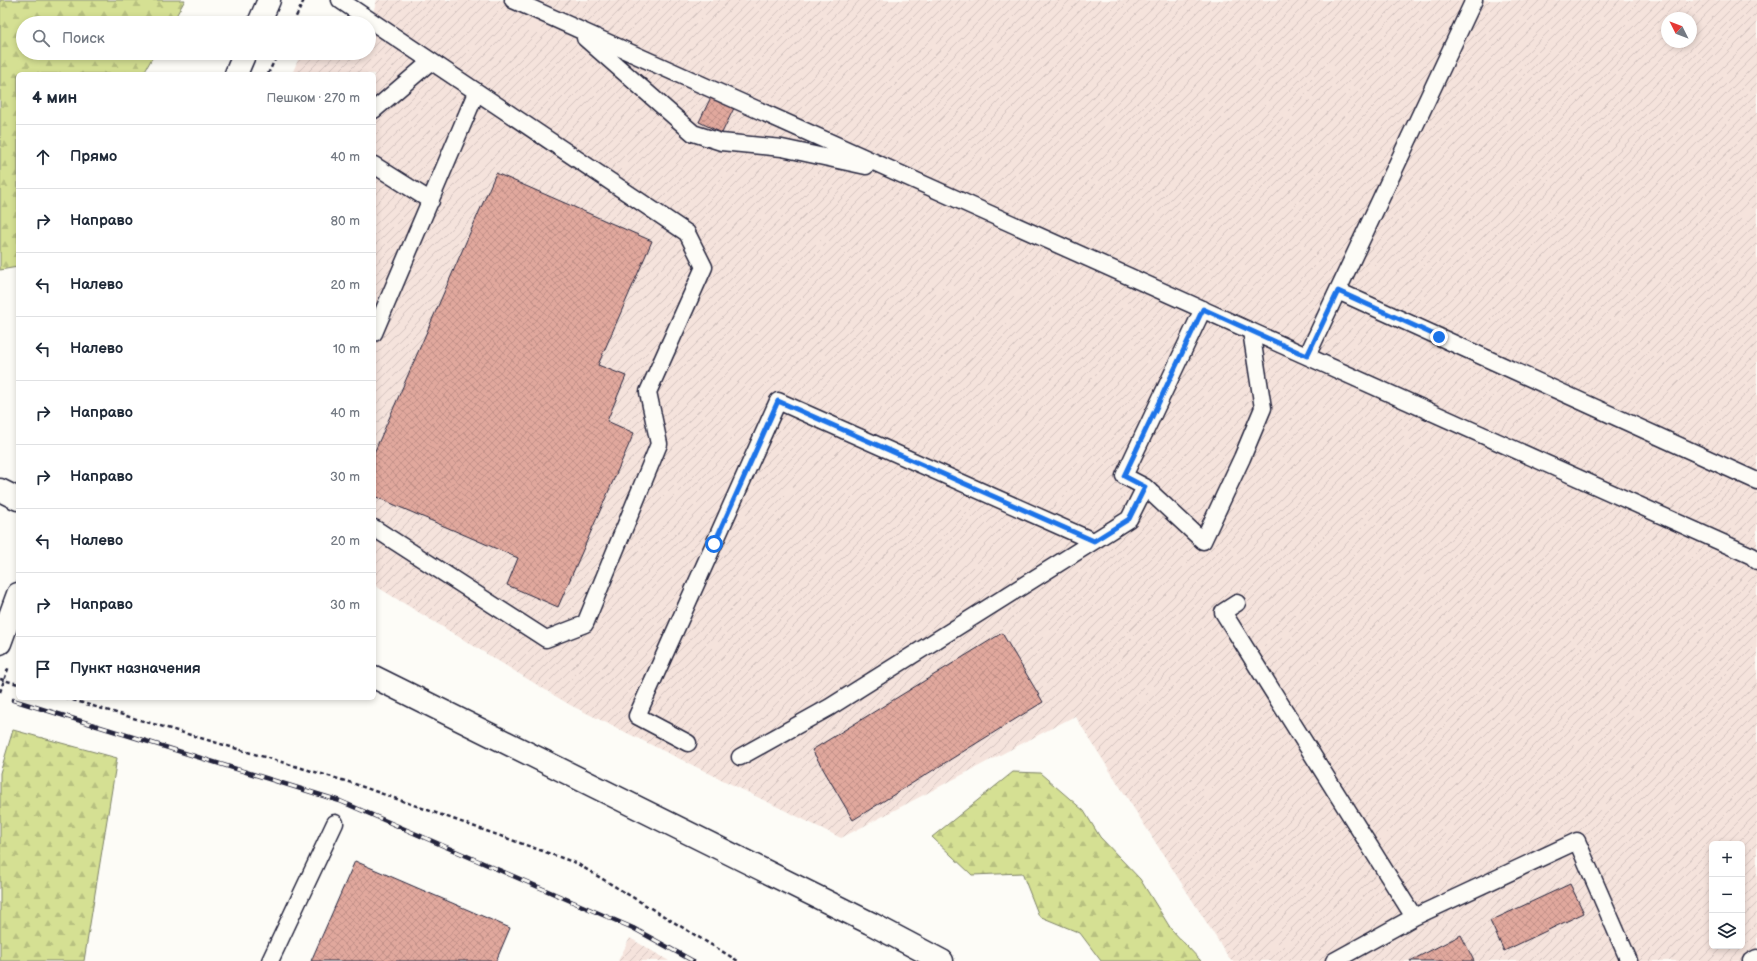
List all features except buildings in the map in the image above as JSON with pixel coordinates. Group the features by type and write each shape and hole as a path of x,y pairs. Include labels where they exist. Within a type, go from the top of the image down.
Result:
{"street":[{"path":"262,16 269,0"},
{"path":"237,72 242,60"},
{"path":"0,490 16,498"},
{"path":"0,643 16,599"},
{"path":"376,678 870,923 942,961"}],"lane":[{"path":"340,0 363,16"},
{"path":"513,0 1752,556 1757,561"},
{"path":"1307,356 1474,0"},
{"path":"376,25 687,233 704,267 648,392 659,444 585,624 546,639 376,529"},
{"path":"572,27 693,133 721,142 782,148 897,172"},
{"path":"376,108 430,62"},
{"path":"376,328 476,93"},
{"path":"376,166 430,201"},
{"path":"1338,291 1757,481"},
{"path":"1203,309 1124,476 1145,487 1203,541 1242,458 1263,408 1251,331"},
{"path":"688,743 637,716 778,401 1094,541"},
{"path":"740,757 830,707 1129,519 1145,487"},
{"path":"1237,603 1223,612 1414,917"},
{"path":"270,961 335,823"},
{"path":"1345,958 1414,917 1577,841 1629,961"},
{"path":"1751,961 1757,958"}],"path":[{"path":"296,16 304,0"},
{"path":"269,72 275,60"},
{"path":"0,680 16,684"},
{"path":"73,700 352,783 576,863 738,961"}],"shaded area":[{"path":"377,0 1757,0 1757,961 1231,961 1075,716 841,838 570,705 376,586 376,72 293,72 298,60 376,60 376,16 372,16"},
{"path":"630,938 669,961 618,961"}],"green space":[{"path":"0,0 185,0 176,16 16,16 16,60 151,60 144,72 16,72 16,267 0,270"},
{"path":"13,730 117,758 84,961 0,961 0,773"},
{"path":"1013,772 1040,773 1084,811 1100,837 1140,879 1171,929 1201,961 1101,961 1080,933 1039,916 1022,873 972,875 932,837"}],"railway":[{"path":"13,700 340,801 633,928 693,961"}],"route":[{"path":"714,544 778,401 1094,541 1129,519 1145,487 1124,476 1203,309 1307,356 1338,291 1439,337"}]}
